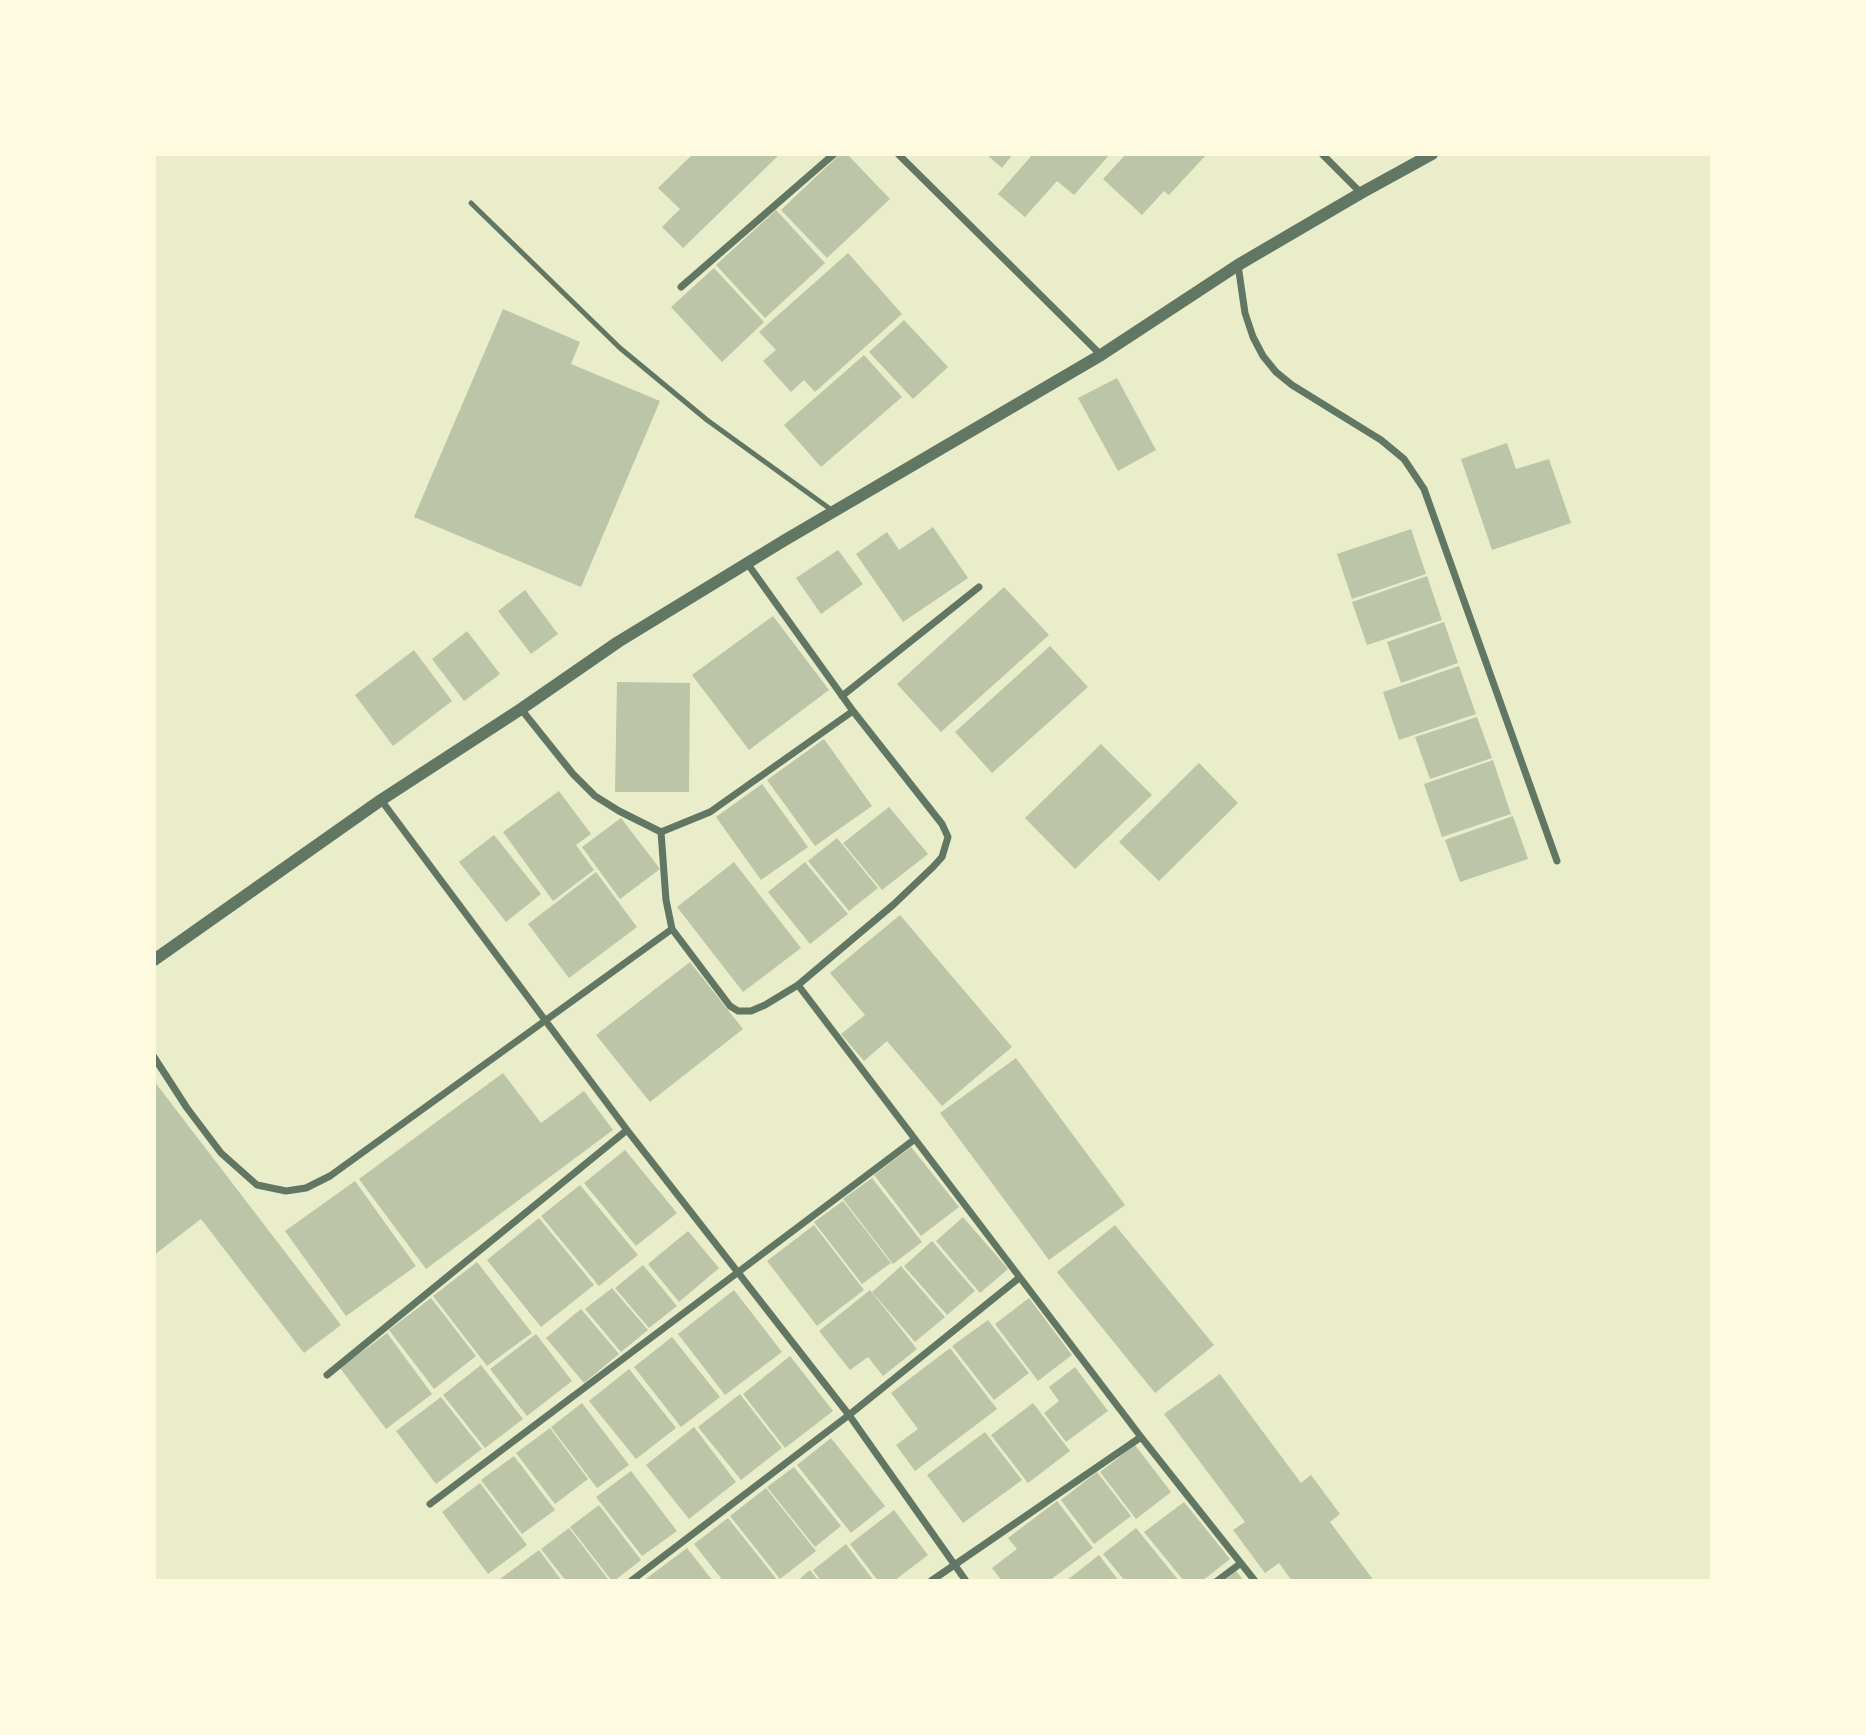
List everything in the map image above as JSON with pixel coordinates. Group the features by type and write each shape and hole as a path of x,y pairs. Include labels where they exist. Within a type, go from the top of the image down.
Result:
{"street":[{"path":"681,288 834,154"},
{"path":"898,154 1101,355"},
{"path":"1322,154 1361,192"},
{"path":"154,960 381,800 618,642 833,511 1101,355 1238,265 1361,192 1432,154"},
{"path":"1238,265 1245,313 1253,337 1276,372 1303,392 1381,440 1404,459 1424,489 1557,861"},
{"path":"661,832 666,900 672,929 722,998 738,1011 751,1011 765,1006 798,985 893,905 942,857 946,846 948,837 942,824 853,711 747,563"},
{"path":"842,696 979,587"},
{"path":"521,709 573,774 595,796 661,832 710,812 853,711"},
{"path":"381,800 627,1130 849,1415 966,1581"},
{"path":"154,1057 187,1108 221,1153 257,1185 286,1191 306,1188 330,1176 672,929"},
{"path":"798,985 1019,1278 1255,1581"},
{"path":"327,1375 627,1130"},
{"path":"430,1504 915,1139"},
{"path":"631,1581 849,1415 1019,1278"},
{"path":"931,1581 1141,1437"},
{"path":"1217,1581 1241,1563"}],"lane":[{"path":"471,203 620,348 707,420 833,511"}],"building":[{"path":"693,154 780,154 683,248 662,227 680,209 658,188"},
{"path":"840,154 847,154 890,199 827,258 781,210"},
{"path":"986,154 1013,154 1002,168"},
{"path":"1033,154 1110,154 1074,195 1057,181 1025,217 998,194"},
{"path":"1126,154 1207,154 1169,195 1164,191 1142,215 1103,179"},
{"path":"776,210 825,263 765,318 716,265"},
{"path":"848,253 902,314 815,392 804,380 791,392 763,361 776,350 759,332"},
{"path":"714,268 764,322 722,362 671,307"},
{"path":"503,309 580,342 571,364 660,401 581,587 414,517"},
{"path":"904,320 948,367 913,399 869,352"},
{"path":"864,355 902,397 821,467 784,425"},
{"path":"1117,378 1156,450 1118,471 1078,398"},
{"path":"1507,443 1516,469 1549,459 1571,523 1492,550 1461,459"},
{"path":"933,527 968,578 903,622 856,554 887,532 899,550"},
{"path":"1411,529 1426,574 1352,599 1337,554"},
{"path":"838,550 863,584 821,614 796,578"},
{"path":"1427,576 1442,620 1367,645 1352,602"},
{"path":"1004,587 1049,635 941,732 897,684"},
{"path":"525,590 558,634 531,654 498,611"},
{"path":"773,616 829,690 749,750 692,675"},
{"path":"1444,622 1458,663 1401,683 1387,642"},
{"path":"467,631 500,674 464,701 432,659"},
{"path":"1050,646 1088,687 992,773 955,732"},
{"path":"414,650 452,701 393,746 355,695"},
{"path":"1459,666 1476,714 1399,740 1383,692"},
{"path":"617,682 690,683 689,792 615,792"},
{"path":"1477,717 1492,758 1430,779 1415,737"},
{"path":"824,739 872,806 815,846 767,780"},
{"path":"1101,744 1152,795 1075,869 1025,818"},
{"path":"1493,760 1511,814 1442,837 1424,784"},
{"path":"1199,763 1238,803 1159,881 1119,842"},
{"path":"762,784 808,847 761,880 716,817"},
{"path":"559,791 591,834 576,845 594,870 553,901 503,832"},
{"path":"889,807 928,854 882,890 843,843"},
{"path":"1513,816 1528,859 1460,882 1445,840"},
{"path":"621,818 660,869 620,899 582,847"},
{"path":"494,835 541,894 506,922 459,862"},
{"path":"837,838 878,888 849,911 808,861"},
{"path":"734,862 801,948 743,992 677,907"},
{"path":"805,862 848,914 810,944 768,892"},
{"path":"596,872 637,927 569,978 528,924"},
{"path":"900,915 1012,1047 942,1106 887,1041 864,1061 841,1034 865,1015 830,973"},
{"path":"690,962 743,1029 650,1102 596,1035"},
{"path":"1016,1058 1125,1205 1049,1260 940,1113"},
{"path":"503,1073 541,1123 584,1091 613,1130 426,1269 359,1179"},
{"path":"154,1081 341,1325 304,1353 201,1219 154,1255"},
{"path":"911,1147 959,1207 921,1236 874,1175"},
{"path":"625,1150 677,1213 636,1246 584,1183"},
{"path":"872,1178 922,1242 893,1264 843,1199"},
{"path":"355,1181 416,1266 346,1316 285,1231"},
{"path":"580,1185 638,1255 599,1286 541,1216"},
{"path":"843,1201 891,1263 862,1284 814,1222"},
{"path":"963,1217 1008,1269 980,1293 936,1241"},
{"path":"539,1218 594,1285 541,1327 487,1260"},
{"path":"814,1225 864,1290 817,1326 767,1261"},
{"path":"1115,1225 1214,1345 1155,1393 1057,1272"},
{"path":"688,1231 719,1268 679,1302 648,1264"},
{"path":"932,1241 975,1291 947,1315 904,1266"},
{"path":"477,1262 532,1333 487,1366 433,1296"},
{"path":"643,1265 677,1306 649,1328 615,1288"},
{"path":"901,1266 945,1317 915,1342 872,1292"},
{"path":"612,1288 648,1330 621,1352 585,1309"},
{"path":"734,1290 782,1352 725,1395 678,1334"},
{"path":"870,1290 917,1349 883,1376 868,1357 850,1370 819,1331"},
{"path":"431,1298 476,1356 434,1389 389,1330"},
{"path":"1029,1298 1072,1355 1038,1381 995,1324"},
{"path":"581,1309 619,1354 584,1383 546,1338"},
{"path":"988,1320 1029,1373 994,1400 952,1346"},
{"path":"387,1333 432,1394 386,1429 340,1368"},
{"path":"536,1334 572,1381 527,1416 490,1369"},
{"path":"672,1337 720,1397 681,1427 634,1367"},
{"path":"950,1348 997,1409 915,1471 896,1445 918,1429 891,1393"},
{"path":"790,1356 833,1411 785,1448 743,1394"},
{"path":"481,1365 523,1419 485,1448 443,1395"},
{"path":"1075,1367 1108,1411 1066,1442 1044,1413 1059,1401 1049,1387"},
{"path":"629,1369 676,1428 636,1459 589,1401"},
{"path":"1220,1374 1301,1483 1311,1475 1340,1514 1330,1522 1374,1581 1292,1581 1279,1563 1265,1573 1233,1530 1245,1522 1164,1414"},
{"path":"740,1394 782,1448 741,1480 698,1427"},
{"path":"441,1397 482,1449 436,1484 396,1431"},
{"path":"582,1403 629,1465 597,1488 551,1427"},
{"path":"1033,1403 1070,1451 1028,1483 991,1435"},
{"path":"694,1427 736,1482 689,1519 646,1465"},
{"path":"550,1428 588,1479 555,1504 516,1453"},
{"path":"985,1432 1022,1480 963,1523 927,1475"},
{"path":"831,1438 885,1506 851,1533 797,1465"},
{"path":"1135,1445 1171,1492 1136,1519 1100,1472"},
{"path":"514,1456 555,1510 522,1534 481,1480"},
{"path":"794,1467 841,1526 815,1547 767,1487"},
{"path":"631,1471 677,1531 642,1556 596,1497"},
{"path":"1097,1472 1131,1516 1094,1544 1061,1500"},
{"path":"480,1483 527,1545 488,1574 442,1512"},
{"path":"766,1488 816,1551 780,1579 730,1516"},
{"path":"1057,1501 1093,1548 1049,1581 1002,1581 992,1568 1017,1549 1008,1538"},
{"path":"1184,1502 1230,1559 1202,1581 1184,1581 1144,1532"},
{"path":"599,1505 641,1560 614,1581 570,1527"},
{"path":"894,1510 928,1555 894,1581 878,1581 850,1544"},
{"path":"728,1518 778,1581 723,1581 694,1544"},
{"path":"569,1528 608,1579 566,1581 541,1549"},
{"path":"1136,1528 1179,1581 1125,1581 1103,1554"},
{"path":"846,1544 874,1581 821,1581 813,1570"},
{"path":"687,1548 713,1581 643,1581"},
{"path":"539,1550 562,1581 501,1581 500,1579"},
{"path":"1099,1555 1119,1581 1066,1581"},
{"path":"810,1570 819,1581 797,1581"},
{"path":"1236,1571 1244,1581 1224,1581"}]}
